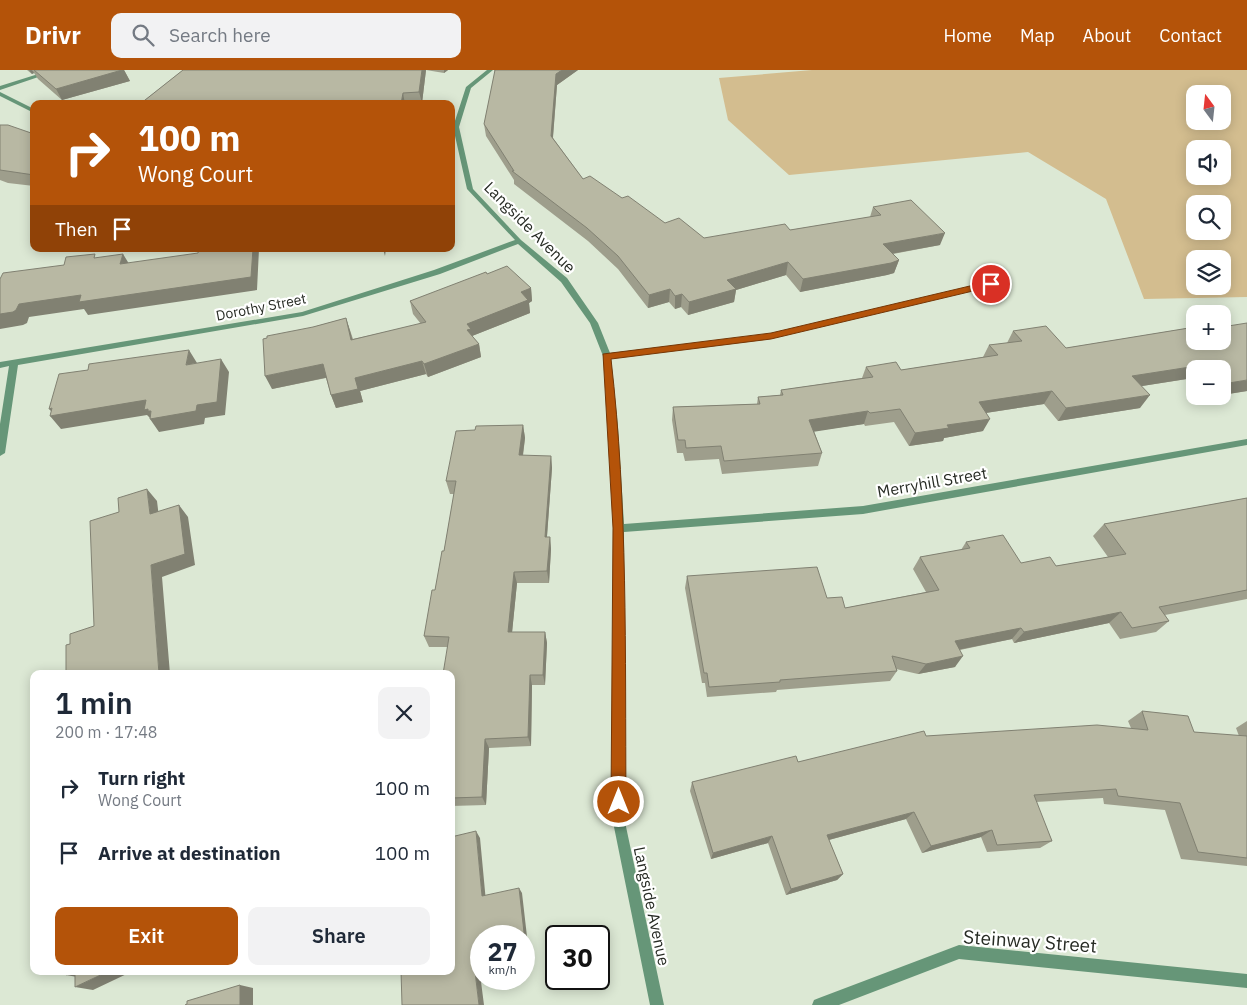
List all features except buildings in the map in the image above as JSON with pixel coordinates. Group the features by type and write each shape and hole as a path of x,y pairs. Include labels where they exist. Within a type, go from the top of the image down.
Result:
{"street":[{"path":"0,88 56,70"},
{"name":"Langside Avenue","path":"455,125 469,87 490,70"},
{"path":"0,94 30,109"},
{"name":"Langside Avenue","path":"455,132 470,189 519,241 564,280 594,323 606,356 614,428 619,528 619,822 657,1005"},
{"name":"Dorothy Street","path":"0,364 302,314 437,272 519,241"},
{"path":"606,356 771,336 991,284"},
{"path":"0,453 14,362"},
{"name":"Merryhill Street","path":"619,528 863,510 1247,442"},
{"name":"Steinway Street","path":"819,1005 959,952 1247,981"}],"shaded area":[{"path":"812,70 1247,70 1247,297 1144,299 1106,199 1028,152 789,175 728,120 719,78"}],"route":[{"path":"619,802 619,528 614,428 606,356 771,336 991,284"}]}
